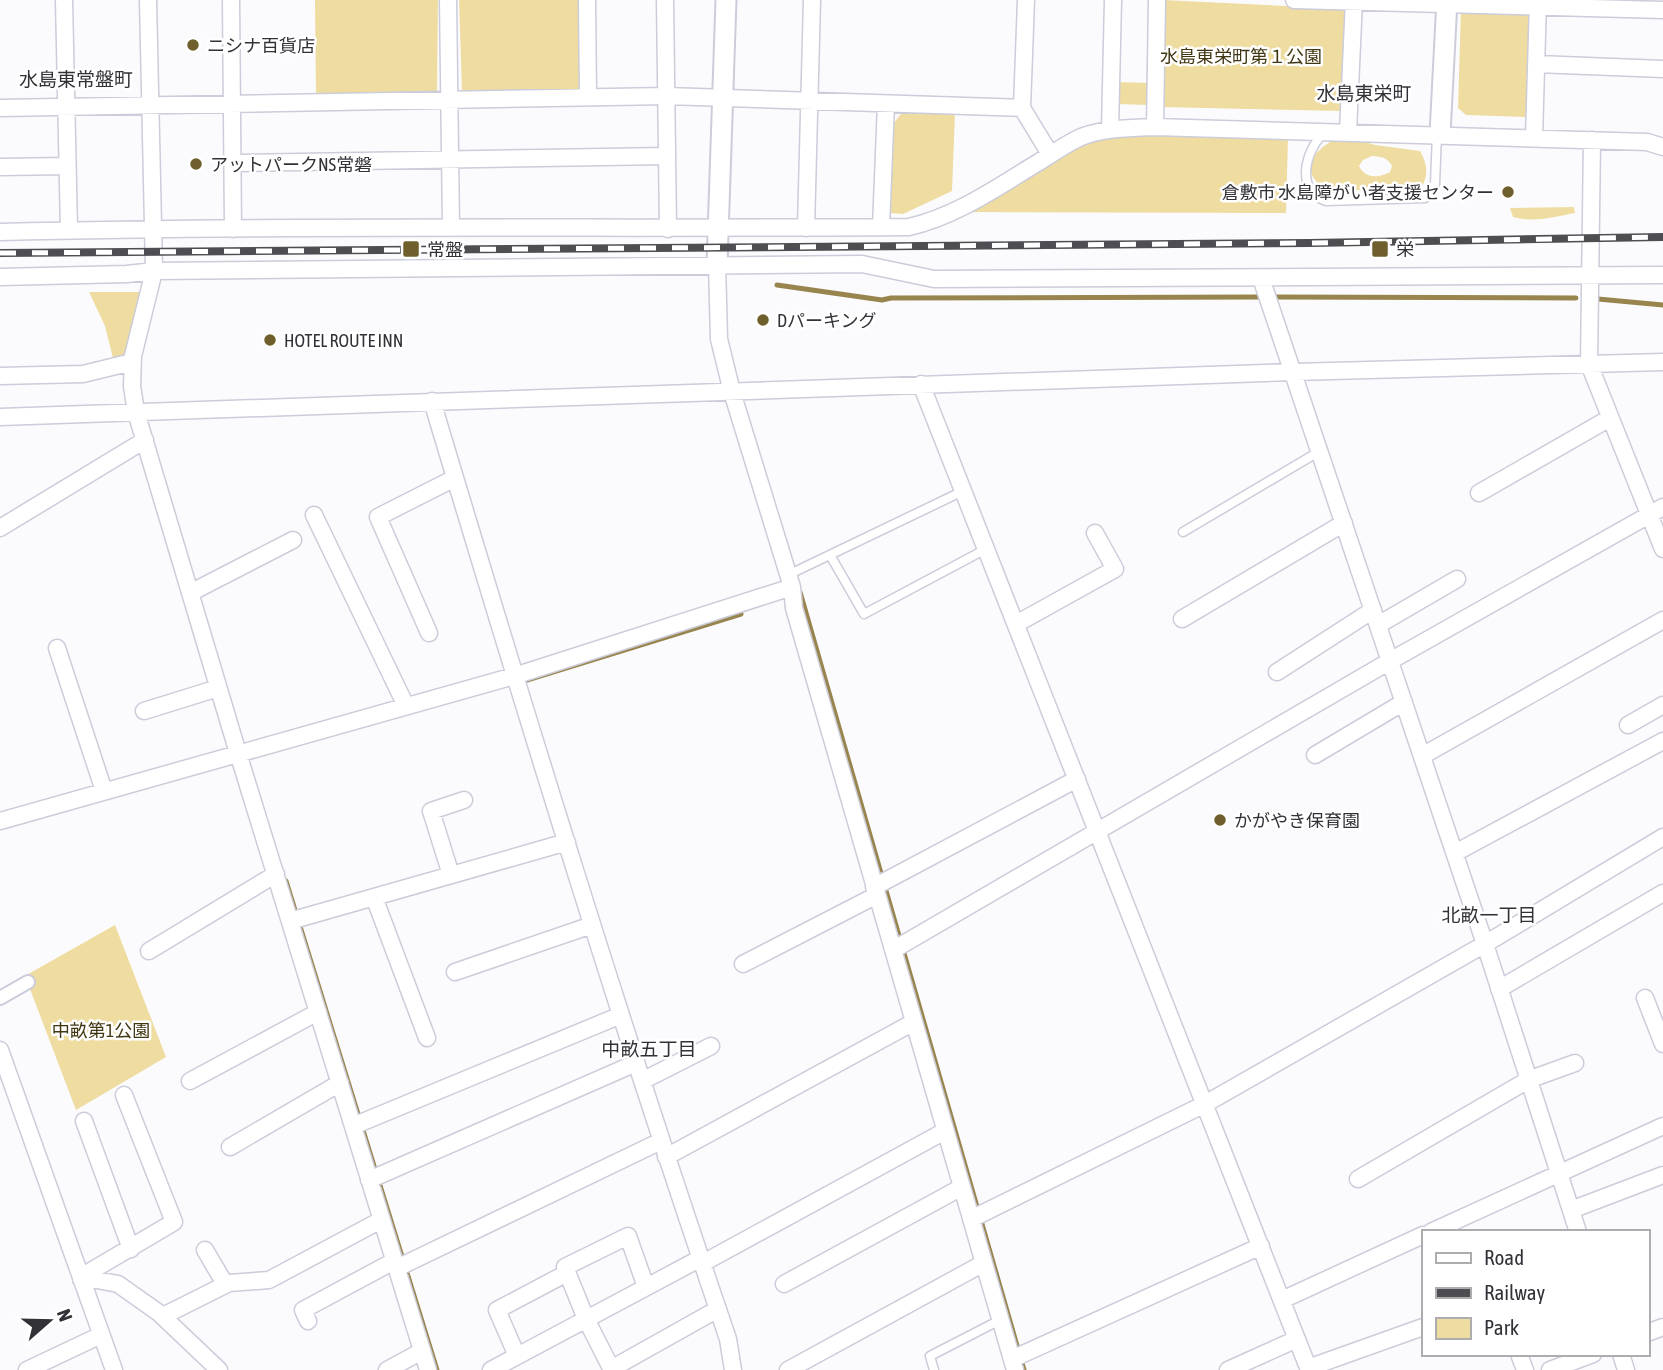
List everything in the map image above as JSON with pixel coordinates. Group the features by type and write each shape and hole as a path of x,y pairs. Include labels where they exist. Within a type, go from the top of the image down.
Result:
{"street":[{"path":"64,0 69,230"},
{"path":"148,0 154,271 132,362 136,412 194,591 218,688 275,874 296,919 318,1012 428,1370"},
{"path":"231,0 233,229"},
{"path":"448,0 451,228"},
{"path":"587,0 588,97"},
{"path":"665,0 668,229"},
{"path":"726,0 717,264 719,340 945,1131 962,1187 977,1216 984,1263 1000,1320 1017,1360 1261,1246"},
{"path":"806,228 812,0"},
{"path":"1026,0 1022,108 1051,154"},
{"path":"1110,129 1113,0"},
{"path":"1155,127 1157,0"},
{"path":"1294,0 1538,3 1663,10"},
{"path":"1348,132 1354,1"},
{"path":"1438,134 1446,2"},
{"path":"1534,138 1538,3"},
{"path":"1537,64 1663,69"},
{"path":"0,108 667,96 1022,108"},
{"path":"881,227 886,104"},
{"path":"0,232 153,229 909,227 934,222 966,206 1081,137 1110,129 1155,127 1438,134 1647,142 1663,147"},
{"path":"1592,140 1589,364 1610,418 1656,511 1663,549"},
{"path":"233,163 667,156"},
{"path":"0,167 67,166"},
{"path":"0,277 154,271 717,264 862,264 934,279 1663,275"},
{"path":"1261,278 1455,853 1577,1230"},
{"path":"0,376 83,374 132,362"},
{"path":"0,417 921,384 1663,362"},
{"path":"921,384 1309,1369 1422,1327"},
{"path":"432,401 592,925 666,1157 728,1339 733,1370"},
{"path":"1479,494 1610,418"},
{"path":"0,528 145,440"},
{"path":"429,633 378,517 455,478"},
{"path":"892,950 1390,661 1656,511"},
{"path":"314,515 406,706"},
{"path":"1182,619 1344,523"},
{"path":"1016,624 1115,569 1095,533"},
{"path":"194,591 293,540"},
{"path":"1277,673 1376,617 1457,579"},
{"path":"0,821 514,676 790,581"},
{"path":"1422,756 1663,620"},
{"path":"57,648 104,791"},
{"path":"144,711 218,688"},
{"path":"1315,755 1404,702"},
{"path":"1628,725 1663,705"},
{"path":"1455,853 1663,741"},
{"path":"743,964 1077,779"},
{"path":"451,875 431,811 464,800"},
{"path":"977,1216 1205,1104 1485,944 1663,837"},
{"path":"296,919 567,842"},
{"path":"149,951 275,874"},
{"path":"1499,989 1663,893"},
{"path":"374,897 427,1038"},
{"path":"455,972 592,925"},
{"path":"0,998 27,982"},
{"path":"1645,998 1663,1044"},
{"path":"190,1081 318,1012"},
{"path":"353,1126 621,1015"},
{"path":"666,1157 914,1022"},
{"path":"642,1081 711,1046"},
{"path":"0,1050 114,1370"},
{"path":"369,1180 636,1063"},
{"path":"1358,1179 1528,1080 1575,1063"},
{"path":"230,1147 340,1083"},
{"path":"81,1278 174,1222 124,1095"},
{"path":"84,1121 131,1249"},
{"path":"1435,1230 1663,1126"},
{"path":"491,1370 945,1131"},
{"path":"309,1321 303,1310 661,1141"},
{"path":"1571,1210 1663,1175"},
{"path":"784,1284 962,1187"},
{"path":"163,1316 225,1284 269,1280 381,1220"},
{"path":"1282,1300 1422,1235"},
{"path":"646,1287 628,1236 565,1267 586,1319 612,1369 718,1309"},
{"path":"205,1250 225,1284"},
{"path":"788,1370 984,1263"},
{"path":"517,1356 497,1310 567,1273"},
{"path":"81,1278 118,1284 163,1316 219,1370"},
{"path":"27,1370 101,1335"},
{"path":"1228,1370 1297,1339"},
{"path":"387,1370 422,1350"},
{"path":"1550,1370 1588,1356"}],"lane":[{"path":"1326,131 1310,149 1307,177 1308,188 1325,201 1425,198 1436,184 1438,134"},
{"path":"1183,532 1320,451"},
{"path":"790,581 830,555 963,491"},
{"path":"830,555 864,614 986,550"},
{"path":"934,1370 930,1356 1000,1320"}],"green space":[{"path":"315,0 438,0 437,94 316,97"},
{"path":"459,0 582,0 583,90 462,93"},
{"name":"水島東栄町第１公園","path":"1163,0 1349,9 1343,111 1160,107"},
{"path":"1461,9 1532,12 1528,117 1466,115 1458,108"},
{"path":"1117,82 1149,83 1148,105 1116,104"},
{"path":"911,110 955,112 952,191 903,214 890,213 893,124 900,115"},
{"path":"1127,134 1288,138 1286,213 969,212 1064,154"},
{"path":"1338,138 1353,138 1375,145 1420,151 1425,161 1426,176 1419,190 1412,192 1326,189 1312,175 1311,168 1316,154","holes":["1372,156 1388,161 1392,166 1390,172 1373,176 1365,173 1359,166 1363,160"]},
{"path":"1574,207 1575,213 1536,219 1513,217 1510,208"},
{"path":"89,292 140,292 142,296 125,354 113,358 105,326"},
{"name":"中畝第1公園","path":"115,925 166,1057 76,1110 30,989 0,1004 0,990"}],"waterway":[{"path":"777,285 882,300 1260,297"},
{"path":"1273,297 1576,298"},
{"path":"1598,299 1663,305"},
{"path":"800,592 1024,1370"},
{"path":"527,680 741,614"},
{"path":"286,881 437,1370"}],"railway":[{"path":"0,253 1310,243 1663,237"}],"place":[{"name":"ニシナ百貨店","path":"193,45"},
{"name":"アットパークNS常磐","path":"196,164"},
{"name":"倉敷市 水島障がい者支援センター","path":"1508,192"},
{"name":"常盤","path":"411,249"},
{"name":"栄","path":"1380,249"},
{"name":"Dパーキング","path":"763,320"},
{"name":"HOTEL ROUTE INN","path":"270,340"},
{"name":"かがやき保育園","path":"1220,820"}],"district":[{"name":"水島東常盤町","path":"76,79"},
{"name":"水島東栄町","path":"1364,93"},
{"name":"北畝一丁目","path":"1489,915"},
{"name":"中畝五丁目","path":"649,1049"}]}
